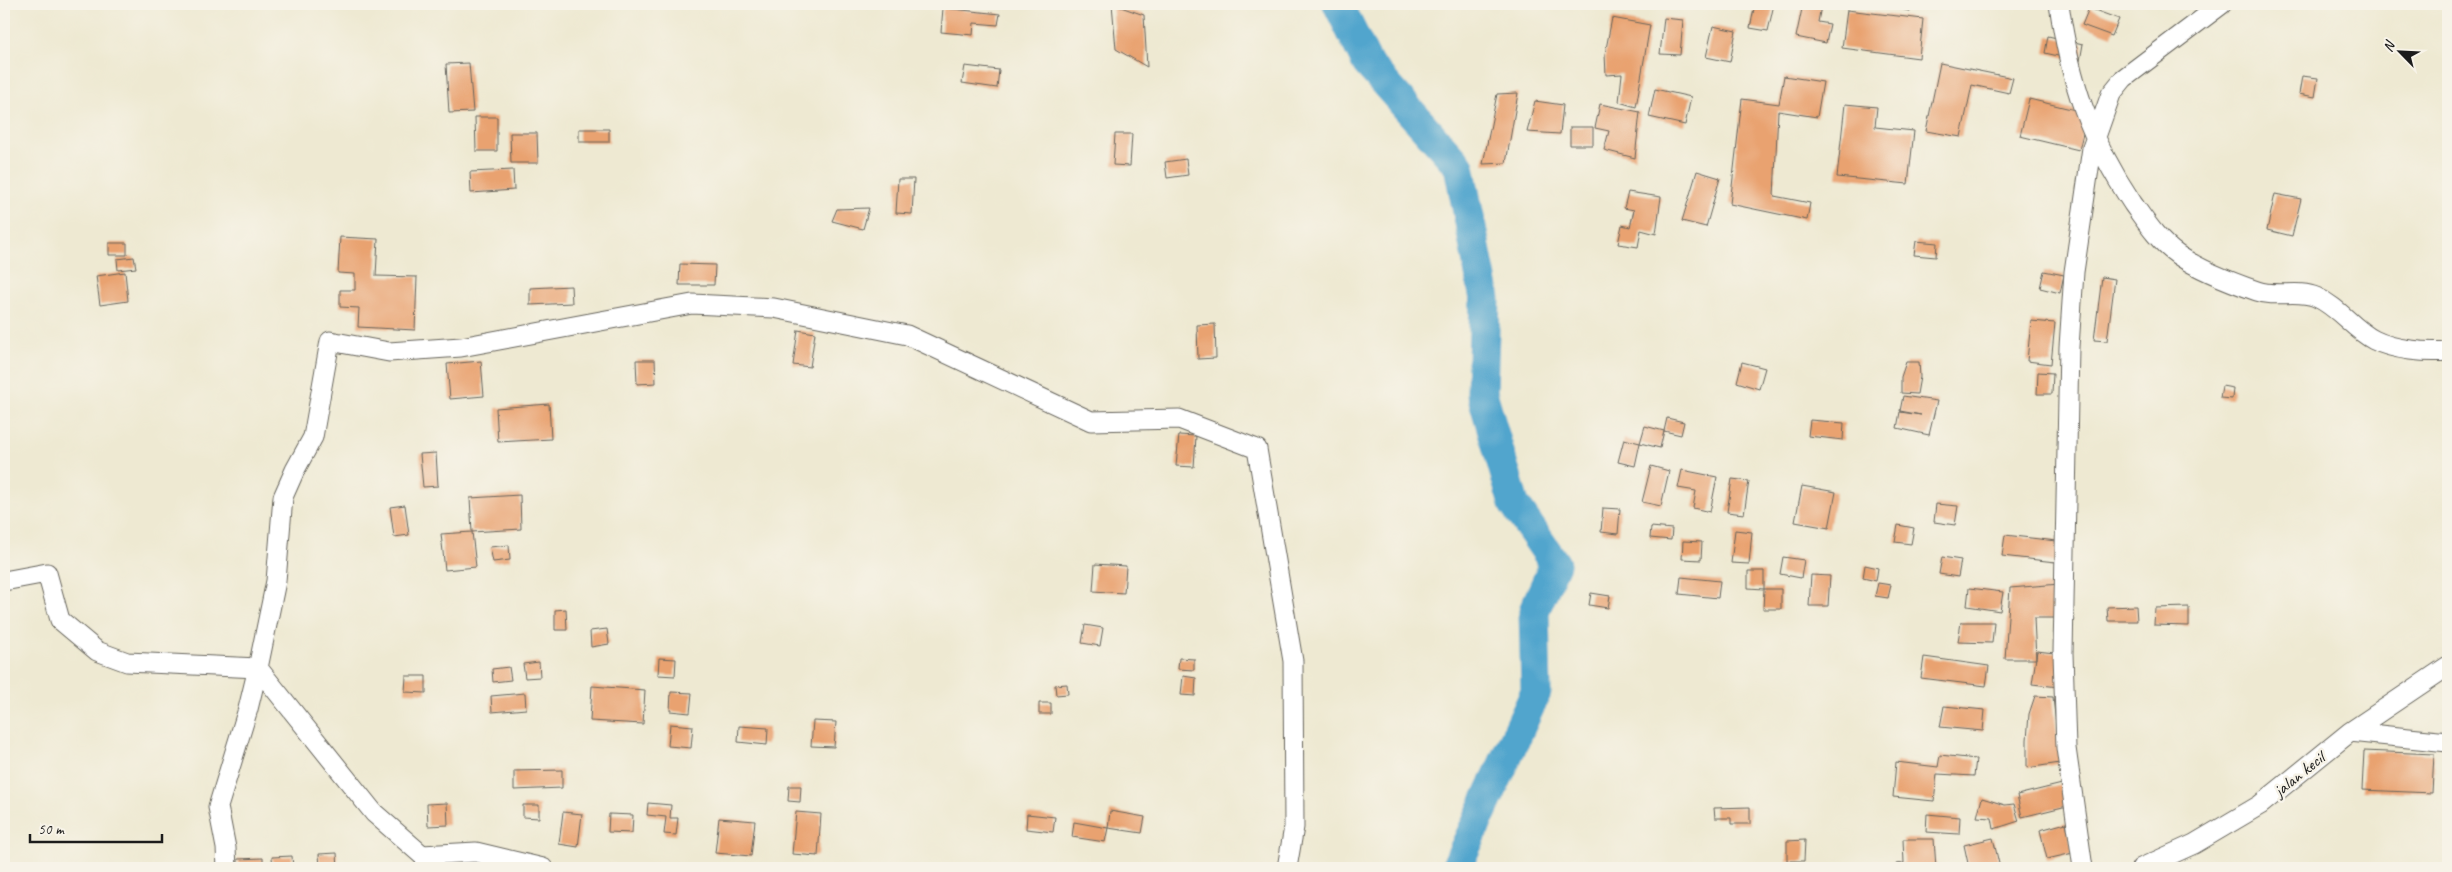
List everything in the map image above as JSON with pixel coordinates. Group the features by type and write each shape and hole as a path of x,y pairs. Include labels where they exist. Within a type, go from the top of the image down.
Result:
{"street":[{"path":"2059,4 2077,95 2094,140 2145,220 2162,242 2178,255 2258,292 2281,296 2296,293 2314,296 2332,305 2373,339 2390,346 2448,351"},
{"path":"2084,868 2066,748 2063,653 2068,394 2073,291 2094,140 2111,94 2124,78 2222,4"},
{"path":"226,868 226,848 218,807 248,709 258,668 276,581 283,497 313,437 330,341 389,352 461,346 692,304 774,308 907,334 1091,421 1179,419 1257,449 1293,661 1294,827 1287,868"},
{"path":"4,581 47,573 60,620 97,651 127,662 258,668 374,813 422,855 476,852 543,868"},
{"name":"jalan kecil","path":"2141,868 2194,844 2253,810 2282,790 2350,732 2448,666"},
{"path":"2350,732 2448,742"}],"building":[{"path":"1112,4 1144,15 1147,67 1116,49"},
{"path":"1755,4 1774,4 1768,31 1750,28"},
{"path":"1803,4 1821,6 1818,22 1830,24 1826,43 1796,37"},
{"path":"1882,4 1911,4 1909,11"},
{"path":"943,8 1000,14 998,25 974,23 973,35 941,32"},
{"path":"2089,8 2119,19 2112,36 2082,25"},
{"path":"1847,10 1923,19 1919,58 1842,48"},
{"path":"1612,18 1650,25 1636,107 1619,102 1622,74 1606,75 1605,54"},
{"path":"1664,18 1683,20 1680,55 1660,54"},
{"path":"1713,26 1736,31 1730,62 1706,57"},
{"path":"2048,36 2083,44 2080,61 2045,53"},
{"path":"469,63 473,112 449,113 446,64"},
{"path":"1940,63 2013,78 2009,93 1972,85 1961,137 1926,131"},
{"path":"965,66 999,70 997,88 962,83"},
{"path":"1784,76 1823,82 1817,117 1778,111 1774,196 1810,203 1807,220 1730,204 1742,99 1779,104"},
{"path":"2302,76 2318,78 2315,97 2299,94"},
{"path":"1655,89 1691,97 1685,125 1649,117"},
{"path":"1518,93 1506,163 1483,164 1497,94"},
{"path":"2029,99 2088,113 2079,150 2020,136"},
{"path":"1535,101 1563,105 1560,134 1527,132"},
{"path":"1600,104 1640,112 1635,158 1604,150 1609,131 1595,128"},
{"path":"1845,104 1877,107 1875,127 1914,131 1908,184 1837,177"},
{"path":"475,117 497,117 497,151 476,151"},
{"path":"1570,127 1593,127 1593,145 1570,145"},
{"path":"579,129 609,129 609,142 579,142"},
{"path":"510,133 537,133 538,163 511,163"},
{"path":"1115,134 1132,134 1130,166 1113,165"},
{"path":"1186,159 1188,175 1167,178 1165,162"},
{"path":"513,170 514,190 471,193 470,172"},
{"path":"1697,171 1720,178 1706,227 1682,221"},
{"path":"898,179 914,179 912,214 896,213"},
{"path":"1628,192 1661,197 1656,234 1641,230 1638,247 1618,244 1622,225 1630,227 1634,210 1624,208"},
{"path":"2275,194 2301,199 2292,236 2267,230"},
{"path":"869,208 863,229 832,221 837,209"},
{"path":"340,237 378,239 376,276 417,277 415,330 358,327 359,308 340,307 340,290 355,290 355,274 338,273"},
{"path":"1916,241 1937,243 1936,257 1914,255"},
{"path":"109,243 127,243 127,255 109,255"},
{"path":"134,257 136,268 118,270 117,259"},
{"path":"680,264 715,265 714,285 679,285"},
{"path":"2044,271 2064,275 2060,293 2040,288"},
{"path":"125,272 128,301 100,305 96,276"},
{"path":"2102,277 2115,279 2107,341 2094,340"},
{"path":"571,286 572,303 530,305 530,288"},
{"path":"2031,321 2055,323 2051,364 2027,361"},
{"path":"1215,324 1216,358 1198,359 1197,325"},
{"path":"798,330 815,333 810,367 793,365"},
{"path":"636,360 655,360 656,383 637,384"},
{"path":"481,361 484,396 450,399 447,364"},
{"path":"1742,362 1765,368 1759,389 1737,382"},
{"path":"1906,362 1919,362 1920,377 1917,394 1901,393 1901,377"},
{"path":"2038,372 2053,373 2052,394 2037,394"},
{"path":"2222,386 2233,388 2232,399 2220,398"},
{"path":"1903,396 1937,401 1929,435 1897,428 1900,412 1921,415 1900,411"},
{"path":"549,404 551,439 498,442 496,408"},
{"path":"1667,418 1684,422 1681,435 1664,431"},
{"path":"1810,420 1844,423 1843,440 1808,436"},
{"path":"1645,426 1664,431 1660,448 1640,443"},
{"path":"1179,435 1196,436 1194,467 1176,466"},
{"path":"1624,439 1640,443 1635,466 1618,462"},
{"path":"436,453 438,486 423,487 420,454"},
{"path":"1651,466 1669,471 1661,506 1642,502"},
{"path":"1682,470 1717,477 1710,512 1693,508 1696,491 1678,488"},
{"path":"1732,479 1749,481 1744,514 1727,512"},
{"path":"1802,486 1836,492 1829,528 1795,522"},
{"path":"520,495 521,529 472,532 470,498"},
{"path":"1936,504 1958,506 1955,525 1934,522"},
{"path":"405,505 409,535 394,537 390,507"},
{"path":"1603,508 1620,509 1618,534 1601,532"},
{"path":"1898,525 1914,528 1911,544 1895,542"},
{"path":"1651,527 1672,529 1671,540 1650,538"},
{"path":"1735,530 1752,532 1749,564 1731,563"},
{"path":"472,532 476,567 445,570 441,534"},
{"path":"2005,535 2065,542 2064,563 2002,556"},
{"path":"1683,541 1702,542 1701,560 1682,559"},
{"path":"509,545 510,560 493,562 490,547"},
{"path":"1783,557 1804,560 1801,578 1780,574"},
{"path":"1942,557 1961,560 1958,577 1939,574"},
{"path":"1095,564 1126,566 1124,593 1093,591"},
{"path":"1865,565 1878,568 1876,581 1863,578"},
{"path":"1748,571 1764,571 1764,589 1748,588"},
{"path":"1811,575 1830,576 1828,606 1809,606"},
{"path":"1681,577 1720,581 1718,598 1679,594"},
{"path":"1878,583 1891,585 1888,598 1875,596"},
{"path":"2060,584 2060,618 2034,618 2036,659 2005,659 2010,588"},
{"path":"1969,588 2003,592 2000,611 1967,606"},
{"path":"1764,589 1781,589 1781,609 1763,609"},
{"path":"1591,593 1610,596 1608,608 1589,605"},
{"path":"2136,606 2137,621 2108,621 2107,607"},
{"path":"2189,607 2189,626 2154,625 2155,608"},
{"path":"566,609 567,630 555,630 555,610"},
{"path":"1961,622 1994,622 1992,643 1958,642"},
{"path":"1085,625 1103,628 1100,646 1082,643"},
{"path":"607,629 609,644 591,647 590,631"},
{"path":"2037,651 2063,654 2059,687 2032,684"},
{"path":"1924,657 1989,666 1986,686 1921,678"},
{"path":"659,658 676,659 675,676 658,675"},
{"path":"1179,658 1194,659 1194,670 1178,669"},
{"path":"539,662 540,677 525,678 523,664"},
{"path":"509,667 511,680 493,682 492,669"},
{"path":"406,676 426,676 426,693 405,692"},
{"path":"1183,676 1196,678 1195,696 1181,695"},
{"path":"1067,684 1068,694 1056,695 1055,685"},
{"path":"592,686 645,690 643,724 590,721"},
{"path":"671,692 692,693 690,713 670,711"},
{"path":"525,693 526,709 492,712 491,696"},
{"path":"2035,696 2053,697 2060,763 2027,768 2029,714"},
{"path":"1039,703 1051,703 1051,714 1039,714"},
{"path":"1944,706 1985,710 1983,731 1940,727"},
{"path":"813,721 836,722 834,747 811,746"},
{"path":"670,724 693,726 691,748 668,746"},
{"path":"739,726 768,728 767,745 738,742"},
{"path":"2364,751 2434,754 2432,793 2362,790"},
{"path":"1940,755 1976,759 1974,776 1937,774 1934,801 1893,797 1896,762 1938,767"},
{"path":"562,770 562,788 514,790 514,771"},
{"path":"2062,784 2067,806 2022,817 2017,795"},
{"path":"789,786 801,786 800,802 788,801"},
{"path":"1982,798 2005,805 2014,804 2019,821 1994,829 1992,818 1977,817"},
{"path":"447,803 448,825 428,826 427,804"},
{"path":"648,803 671,805 670,818 678,818 676,835 664,834 666,817 647,815"},
{"path":"523,805 539,805 539,818 523,817"},
{"path":"1750,807 1750,824 1731,824 1731,818 1715,818 1714,808"},
{"path":"1110,811 1145,817 1142,833 1108,828"},
{"path":"563,812 582,814 578,847 559,844"},
{"path":"796,812 821,814 818,856 792,854"},
{"path":"609,814 633,815 632,833 608,832"},
{"path":"1027,814 1055,817 1053,832 1026,829"},
{"path":"1927,814 1960,817 1959,834 1926,832"},
{"path":"719,818 755,821 751,856 715,853"},
{"path":"1074,822 1108,828 1105,842 1072,837"},
{"path":"2066,823 2073,853 2047,859 2040,830"},
{"path":"1993,838 2000,868 1969,868 1964,845"},
{"path":"1903,839 1934,839 1936,868 1896,868 1896,864 1904,863"},
{"path":"1805,840 1804,861 1787,861 1787,841"},
{"path":"337,853 338,868 320,868 319,854"},
{"path":"292,856 293,868 273,868 272,857"},
{"path":"263,858 263,868 238,868 238,859"}],"waterway":[{"path":"1338,4 1367,63 1459,166 1485,299 1482,393 1514,504 1555,564 1534,611 1536,692 1456,868"}]}
